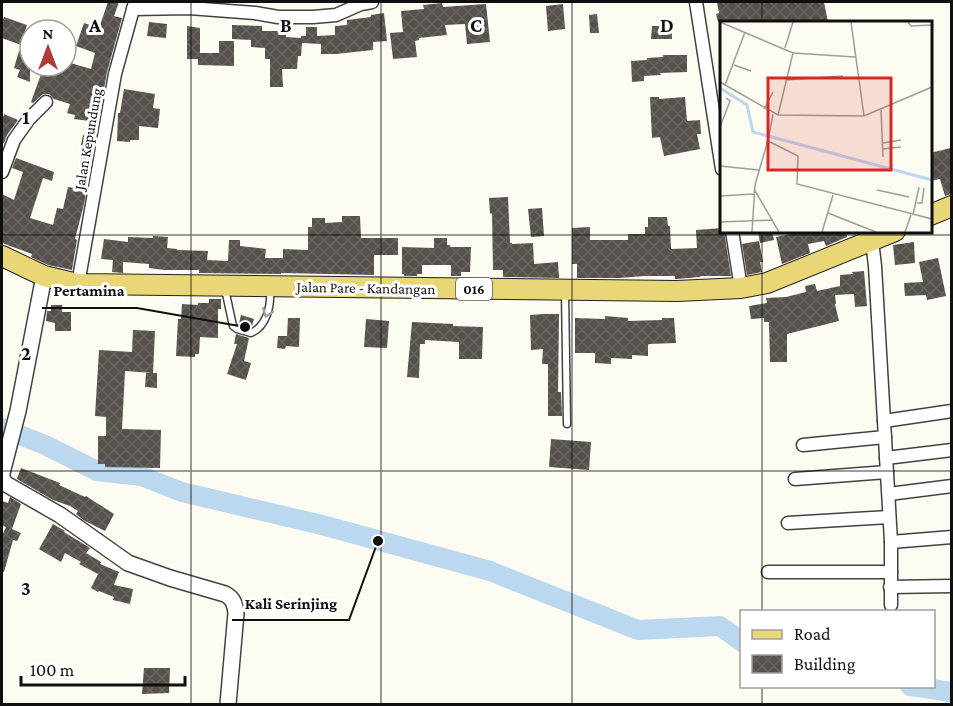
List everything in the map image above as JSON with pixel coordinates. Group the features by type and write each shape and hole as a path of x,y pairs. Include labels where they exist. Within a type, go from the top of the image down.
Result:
{"main road":[{"path":"932,214 951,206"},
{"name":"Jalan Pare - Kandangan","path":"44,276 78,284 565,291 677,291 741,288 767,283 893,232"},
{"name":"016","path":"2,256 44,276"}],"street":[{"path":"134,5 278,17 313,17 336,15 361,4 372,2"},
{"path":"696,2 720,156"},
{"name":"Jalan Kepundung","path":"78,284 115,74 134,5"},
{"path":"2,172 14,140 29,119 46,102"},
{"path":"732,232 741,288"},
{"path":"872,241 889,494 891,604"},
{"path":"44,276 18,411 2,479 6,484 60,515 128,563 225,594 232,599 236,613 228,705"},
{"path":"884,421 951,411"},
{"path":"803,445 885,437"},
{"path":"886,458 951,450"},
{"path":"795,479 887,472"},
{"path":"889,494 951,486"},
{"path":"788,523 890,517"},
{"path":"891,542 951,537"},
{"path":"768,572 891,572"},
{"path":"890,587 951,586"}],"lane":[{"path":"225,286 233,326 251,333 262,324 269,310 270,286"},
{"path":"565,291 567,424"}],"building":[{"path":"108,2 119,2 114,16 122,18 107,72 97,122 74,119 75,115 67,113 70,104 54,99 49,94 43,94 33,103 31,102 40,78 78,78 78,65 91,69 95,53 78,47 78,40 84,23 99,28"},
{"path":"717,2 824,2 828,21 718,22 716,14 719,13"},
{"path":"442,3 443,7 486,4 490,42 467,44 465,24 445,25 447,35 419,38 415,41 417,57 393,59 390,33 403,32 401,11 424,9 423,5"},
{"path":"563,4 565,29 548,31 546,6"},
{"path":"384,13 387,41 373,42 373,50 336,54 321,54 321,44 302,43 297,69 282,69 283,87 270,87 270,59 265,59 265,48 251,47 251,40 232,39 232,25 262,26 262,31 286,31 286,37 301,38 301,36 306,36 306,27 317,27 317,36 335,35 335,26 347,25 347,20"},
{"path":"597,14 599,33 590,33 589,15"},
{"path":"4,17 18,22 18,44 2,38"},
{"path":"149,22 167,24 166,38 147,36"},
{"path":"187,26 200,28 200,53 219,53 219,41 234,41 234,66 198,65 198,59 187,59"},
{"path":"652,26 672,26 672,39 651,39"},
{"path":"18,54 18,69 14,68"},
{"path":"663,55 687,55 687,72 660,73 661,75 644,76 644,81 632,82 631,61 663,57"},
{"path":"124,89 155,94 153,108 160,109 158,128 139,126 139,140 130,140 130,142 117,141 118,113 120,113"},
{"path":"650,97 659,97 659,99 685,97 687,121 700,120 701,134 697,134 700,149 664,156 660,137 652,138"},
{"path":"2,115 18,120 4,143 2,142"},
{"path":"83,135 95,137 84,204 75,239 77,240 72,270 48,265 31,257 32,254 2,243 2,194 14,200 23,172 12,168 16,158 54,172 52,181 43,178 30,218 53,225 57,208 63,209 68,187 75,188 84,145 81,145"},
{"path":"951,148 951,194 945,196 940,179 932,181 932,153"},
{"path":"508,197 510,243 533,243 534,264 558,262 559,278 503,277 503,270 493,270 492,213 490,214 489,198"},
{"path":"542,208 544,236 531,237 528,209"},
{"path":"342,216 360,216 361,238 398,238 398,255 374,255 374,275 199,273 199,270 164,270 149,268 149,264 123,262 123,273 112,272 113,260 101,259 104,239 128,242 128,237 153,238 153,236 168,237 167,248 208,251 207,260 228,261 229,240 240,240 240,246 266,249 265,258 283,258 283,249 308,250 308,227 312,227 312,218 325,218 325,223 342,222"},
{"path":"648,217 667,217 668,226 670,226 671,249 697,248 696,230 720,228 720,232 724,232 731,276 677,279 675,276 577,278 577,264 572,264 572,228 590,227 590,240 628,240 628,234 645,234 645,227 648,227"},
{"path":"758,232 772,232 774,240 760,243"},
{"path":"791,232 846,232 847,237 826,246 824,241 808,244 810,253 782,264 776,237 791,234"},
{"path":"434,238 447,238 447,245 450,247 471,247 470,272 461,272 461,276 451,276 451,265 422,265 422,274 404,276 402,274 402,247 434,248"},
{"path":"759,241 763,262 760,262 762,272 747,275 742,244"},
{"path":"914,242 915,263 895,265 893,245"},
{"path":"938,258 946,296 927,300 926,295 905,296 904,283 923,282 919,262"},
{"path":"864,271 867,306 855,307 854,294 835,295 839,321 787,334 787,362 770,362 769,322 764,322 764,318 751,319 749,306 767,303 766,298 786,297 806,292 805,286 815,284 817,291 840,286 840,275"},
{"path":"209,299 221,299 221,309 218,309 218,338 200,337 199,354 195,354 195,357 176,356 178,319 181,319 182,304 209,303"},
{"path":"51,305 62,305 62,312 71,312 71,331 55,331 55,323 46,321 47,311 51,311"},
{"path":"559,314 558,392 561,392 562,416 548,416 548,364 542,364 543,349 531,350 530,315"},
{"path":"241,315 254,319 252,326 239,324"},
{"path":"605,316 628,318 628,321 674,318 676,343 649,344 648,356 632,355 632,359 611,358 611,364 595,363 595,353 575,353 575,318 605,319"},
{"path":"288,318 300,318 299,347 277,348 278,336 287,336"},
{"path":"366,319 389,321 387,348 364,347"},
{"path":"412,322 483,327 482,359 459,359 459,342 425,340 425,344 420,344 419,378 407,377"},
{"path":"133,330 155,331 153,373 125,371 122,429 161,430 160,468 105,467 105,464 98,464 98,436 106,436 106,417 95,416 99,350 132,352"},
{"path":"236,334 249,338 244,361 251,363 246,380 227,374 237,344 234,344"},
{"path":"146,373 157,373 157,388 145,387"},
{"path":"551,439 591,442 589,470 549,467"},
{"path":"21,468 60,483 59,485 86,496 114,514 105,531 85,521 76,514 78,511 70,506 53,500 17,479"},
{"path":"10,497 21,504 12,529 21,533 17,541 13,540 4,572 2,572 2,536 6,527 2,525 2,501 8,503"},
{"path":"53,524 90,548 86,553 101,562 100,564 119,572 114,585 133,589 130,604 113,600 114,597 91,588 98,574 79,564 81,562 65,553 61,562 39,549"},
{"path":"144,668 170,668 169,693 142,694"}],"waterway":[{"path":"2,428 45,445 97,471 141,476 182,492 322,525 490,571 638,630 720,626 740,641"},
{"path":"924,688 952,692"}],"place":[{"name":"Pertamina","path":"245,327"},
{"name":"Kali Serinjing","path":"378,541"}]}
